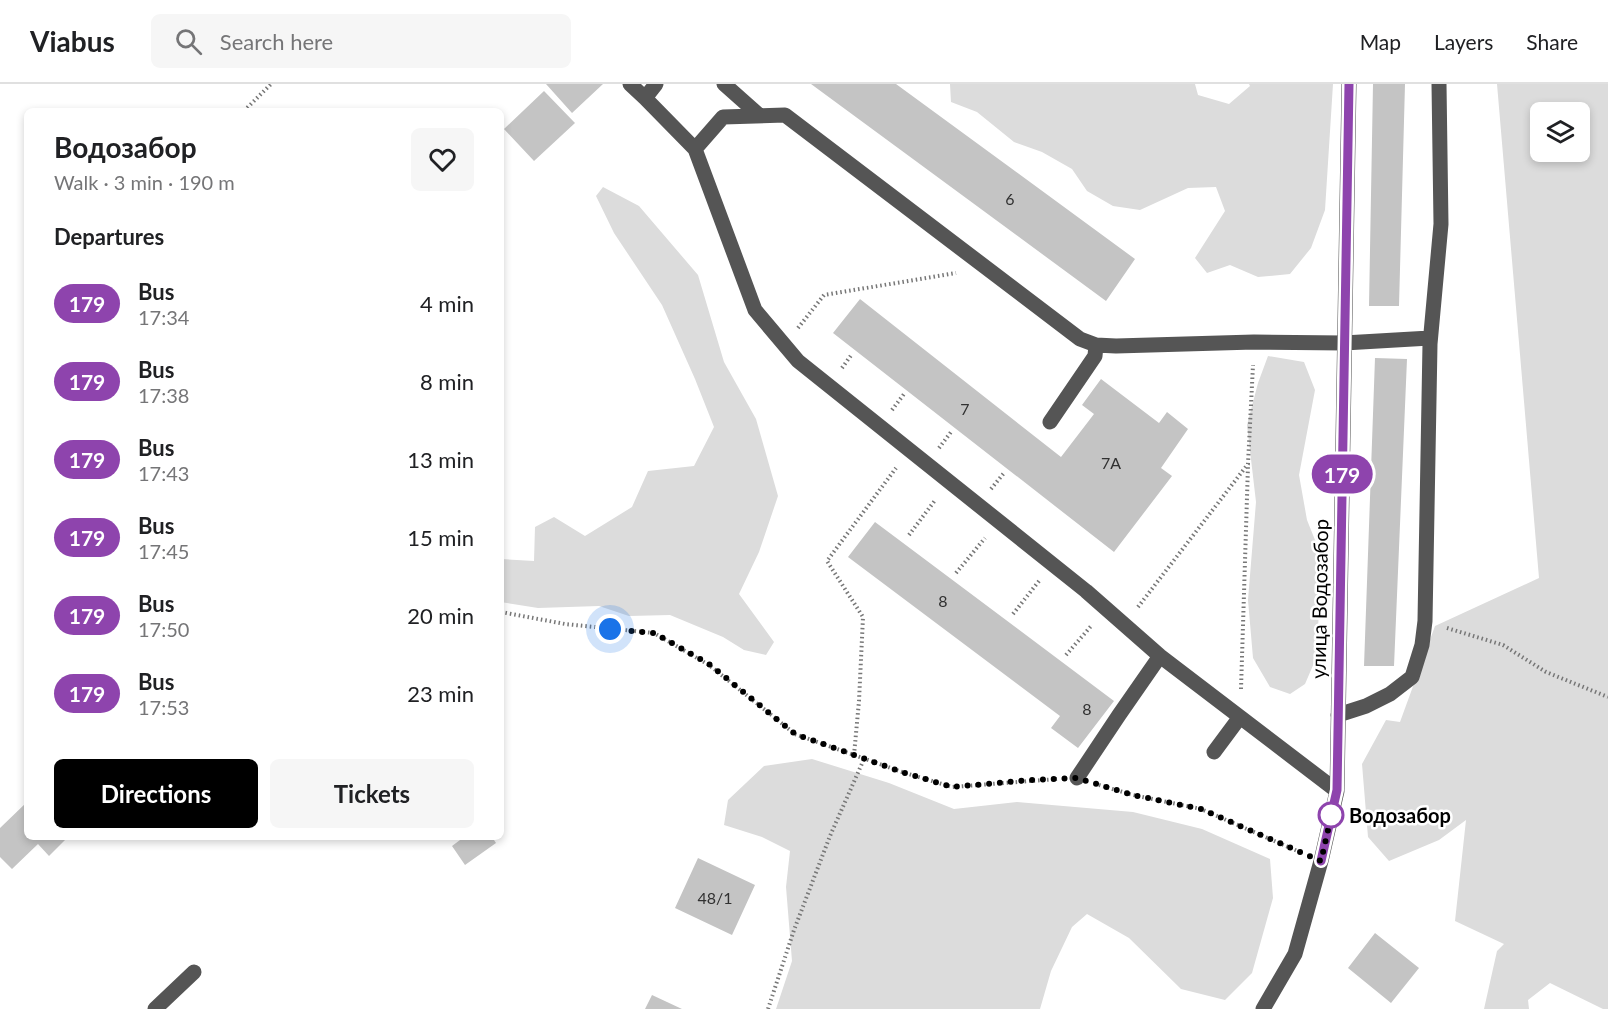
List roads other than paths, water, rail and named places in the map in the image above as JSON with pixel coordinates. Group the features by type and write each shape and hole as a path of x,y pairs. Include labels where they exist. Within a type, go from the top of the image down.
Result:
{"street":[{"path":"630,84 695,149 754,310 798,361 1107,608 1160,656 1337,790"},
{"path":"645,98 656,84"},
{"path":"724,84 760,116"},
{"name":"улица Водозабор","path":"1263,1009 1295,954 1321,861 1337,790 1349,84"},
{"path":"1338,715 1390,694 1412,678 1422,645 1425,621 1430,338 1442,224 1438,84"},
{"path":"695,149 723,117 785,115 1080,339 1096,345 1344,343 1430,338"},
{"path":"1050,422 1095,357 1096,345"},
{"path":"1077,778 1160,656"},
{"path":"1214,752 1240,717"},
{"path":"155,1009 194,972"}],"place":[{"name":"Водозабор","path":"1331,815"}]}
